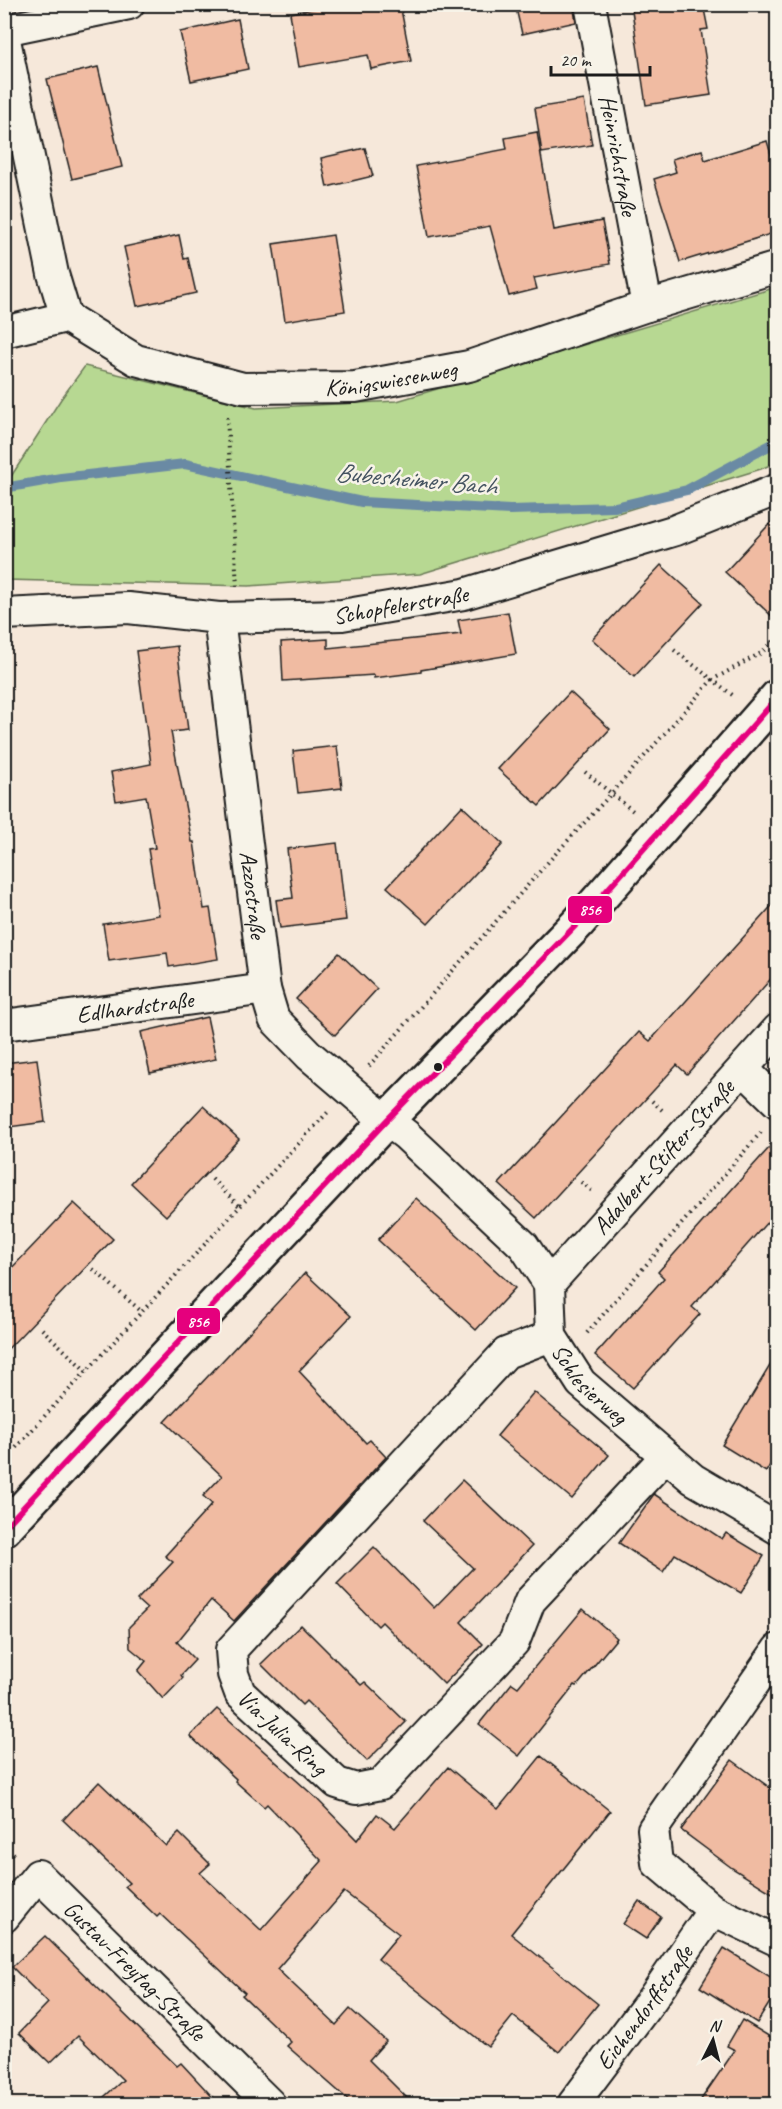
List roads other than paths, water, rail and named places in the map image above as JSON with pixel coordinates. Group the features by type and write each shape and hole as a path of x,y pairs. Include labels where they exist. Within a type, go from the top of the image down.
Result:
{"main road":[{"path":"4,1529 387,1120 578,923 768,706"}],"street":[{"path":"4,30 129,4"},
{"name":"Heinrichstraße","path":"590,4 648,306"},
{"path":"4,35 53,274 66,317 4,332"},
{"name":"Königswiesenweg","path":"66,317 136,360 225,384 243,388 355,387 469,366 648,306 777,267"},
{"name":"Schopfelerstraße","path":"4,614 128,608 229,618 342,615 464,594 676,530 777,489"},
{"name":"Azzostraße","path":"229,618 265,989 274,1019 309,1055 387,1120"},
{"name":"Edlhardstraße","path":"4,1025 265,989"},
{"name":"Adalbert-Stifter-Straße","path":"549,1284 777,1029"},
{"path":"742,1069 774,1113"},
{"path":"387,1120 406,1135 524,1246 549,1284"},
{"name":"Schlesierweg","path":"549,1284 558,1347 580,1383 693,1479 777,1529"},
{"name":"Via-Julia-Ring","path":"558,1347 506,1353 231,1650 232,1674 240,1693 337,1783 356,1789 381,1784 514,1642 530,1601 666,1456"},
{"path":"777,1649 653,1829 657,1863 713,1910 777,1941"},
{"name":"Gustav-Freytag-Straße","path":"4,1917 38,1875 270,2104"},
{"name":"Eichendorffstraße","path":"573,2104 652,1999 713,1910"}],"waterway":[{"name":"Bubesheimer Bach","path":"4,488 61,478 185,464 362,502 510,510 615,507 687,490 778,441"}]}
